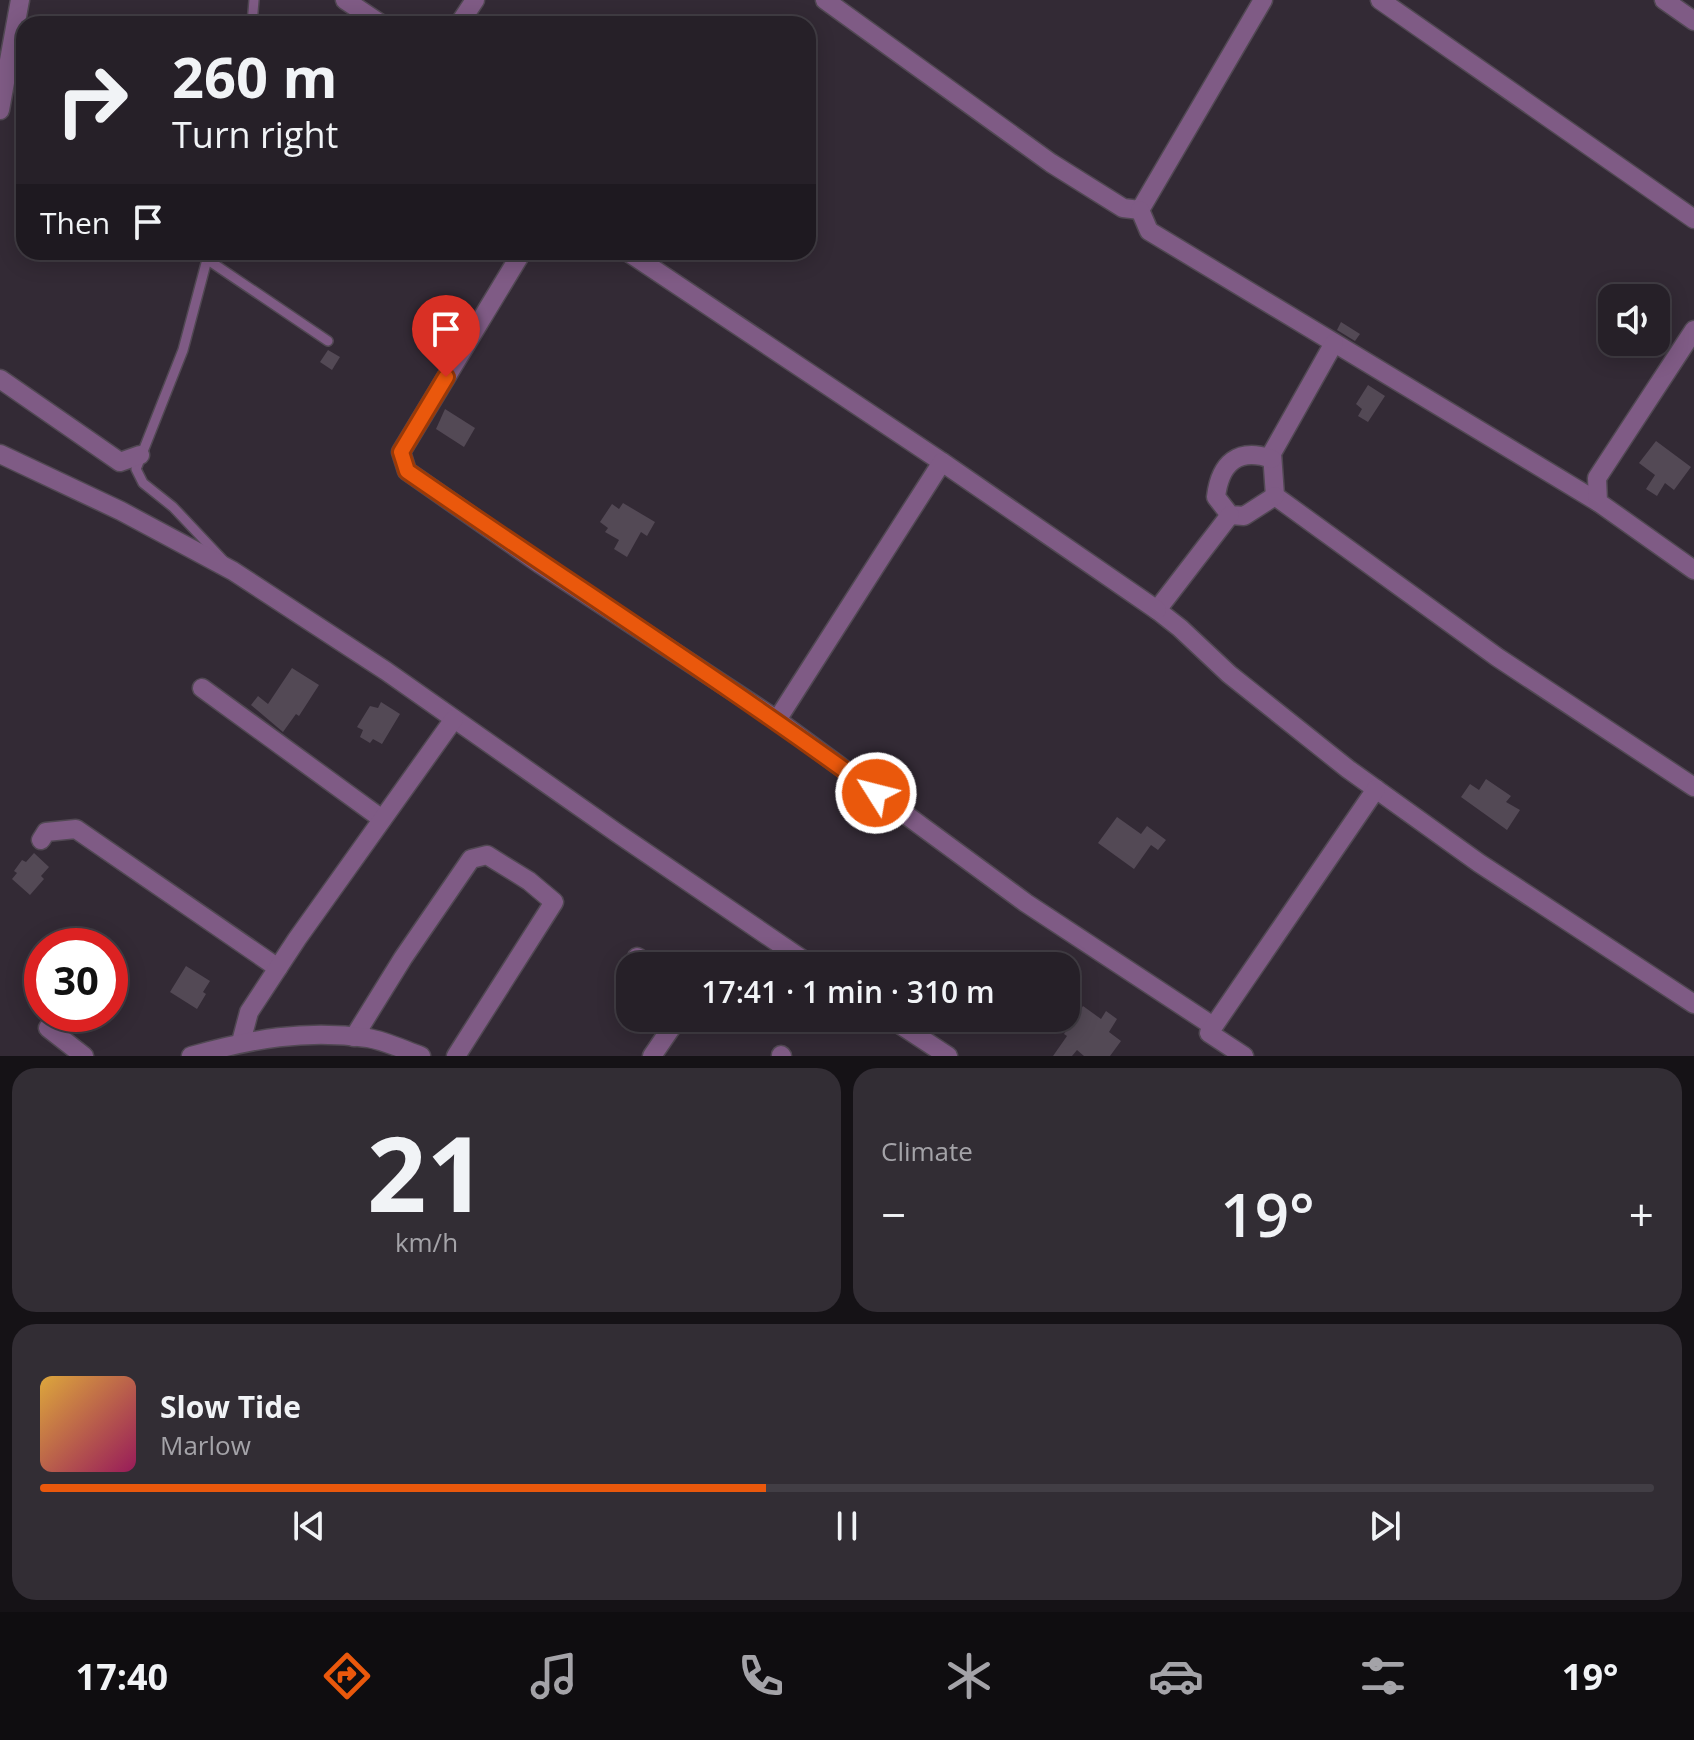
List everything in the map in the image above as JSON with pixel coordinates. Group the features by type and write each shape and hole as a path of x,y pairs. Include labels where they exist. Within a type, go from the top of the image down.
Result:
{"street":[{"path":"345,0 369,16"},
{"path":"825,0 1051,163 1123,208 1140,210"},
{"path":"1140,210 1263,0"},
{"path":"1380,0 1694,219"},
{"path":"1664,0 1694,21"},
{"path":"0,110 16,22"},
{"path":"1140,210 1149,231 1598,502 1694,570"},
{"path":"517,260 401,452 407,471 540,564 777,720 1026,903 1213,1026"},
{"path":"640,260 1157,610 1229,674 1376,789 1479,863 1694,1004"},
{"path":"1598,502 1597,478 1694,330"},
{"path":"1334,343 1272,453 1275,496 1497,657 1694,787"},
{"path":"0,379 120,462 140,455"},
{"path":"0,454 121,511 233,571 386,671 792,952"},
{"path":"1272,459 1258,454 1242,455 1226,466 1218,480 1216,497 1230,515 1244,516 1275,496"},
{"path":"777,720 942,462"},
{"path":"1157,610 1230,515"},
{"path":"202,688 382,819"},
{"path":"241,1042 249,1012 278,968 454,719"},
{"path":"1244,1056 1209,1033 1376,789"},
{"path":"41,840 46,832 76,829 278,968"},
{"path":"354,1037 403,958 471,859 487,855 529,881 554,902 456,1056"},
{"path":"53,1032 84,1056"},
{"path":"652,1056 668,1032"},
{"path":"911,1032 948,1056"},
{"path":"191,1056 241,1042 302,1033 371,1039 421,1056"}],"lane":[{"path":"208,260 183,350 136,469 143,483 173,507 233,571"},
{"path":"215,260 328,341"}],"building":[{"path":"1341,322 1360,334 1355,341 1337,330"},
{"path":"328,350 340,357 332,370 320,362"},
{"path":"1368,385 1385,396 1368,422 1358,416 1362,409 1356,404"},
{"path":"445,409 475,428 464,447 436,429"},
{"path":"1656,441 1691,467 1674,490 1665,483 1657,496 1646,489 1655,475 1639,463"},
{"path":"623,503 655,522 647,536 641,532 627,557 614,549 619,540 605,532 608,528 600,522 612,504 619,509"},
{"path":"292,668 319,685 299,716 296,714 283,732 251,705 258,696 268,704"},
{"path":"381,702 400,714 382,744 373,739 370,743 360,737 363,730 357,727 370,706 378,708"},
{"path":"1486,779 1511,796 1506,802 1520,810 1507,830 1461,797 1470,784 1479,790"},
{"path":"1117,817 1141,834 1147,826 1166,840 1158,850 1151,845 1134,869 1098,843"},
{"path":"34,853 49,867 41,876 44,879 30,895 12,879 22,860 26,862"},
{"path":"186,966 210,981 197,1009 170,992"},
{"path":"1083,1006 1101,1019 1106,1011 1117,1019 1109,1032 1121,1041 1110,1056 1084,1056 1077,1050 1072,1056 1053,1056 1067,1036 1065,1032 1080,1032 1080,1010"}],"route":[{"path":"446,377 401,452 407,471 540,564 777,720 876,793"}]}
